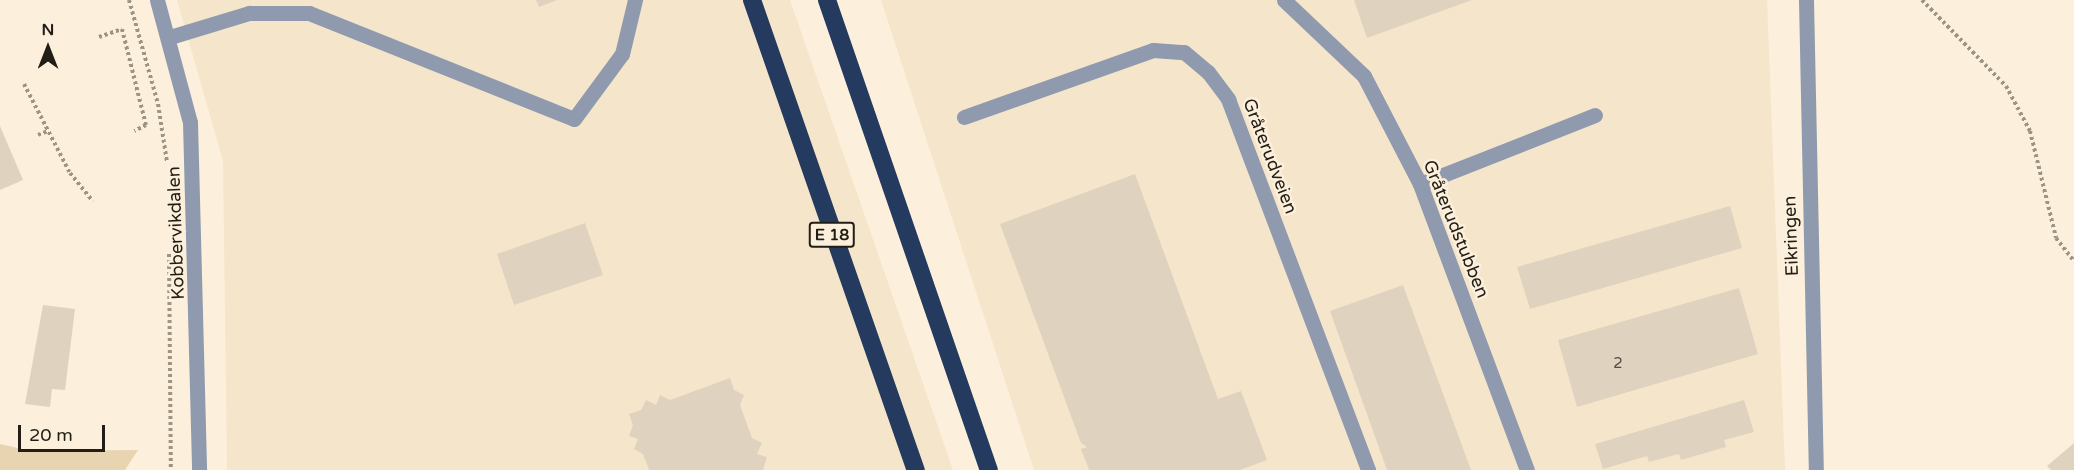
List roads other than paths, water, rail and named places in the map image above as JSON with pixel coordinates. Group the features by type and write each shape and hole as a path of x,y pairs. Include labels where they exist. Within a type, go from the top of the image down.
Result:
{"highway":[{"name":"E 18","path":"752,0 916,470"},
{"path":"827,0 989,470"}],"street":[{"name":"Kobbervikdalen","path":"157,0 170,37 190,122 195,186 199,470"},
{"path":"170,37 240,14 309,13 574,119 622,54 634,0"},
{"name":"Gråterudstubben","path":"1284,0 1364,76 1420,184 1527,470"},
{"name":"Eikringen","path":"1806,0 1816,470"},
{"name":"Gråterudveien","path":"964,117 1153,50 1184,52 1208,72 1228,99 1368,470"},
{"path":"1420,184 1595,115"}]}
